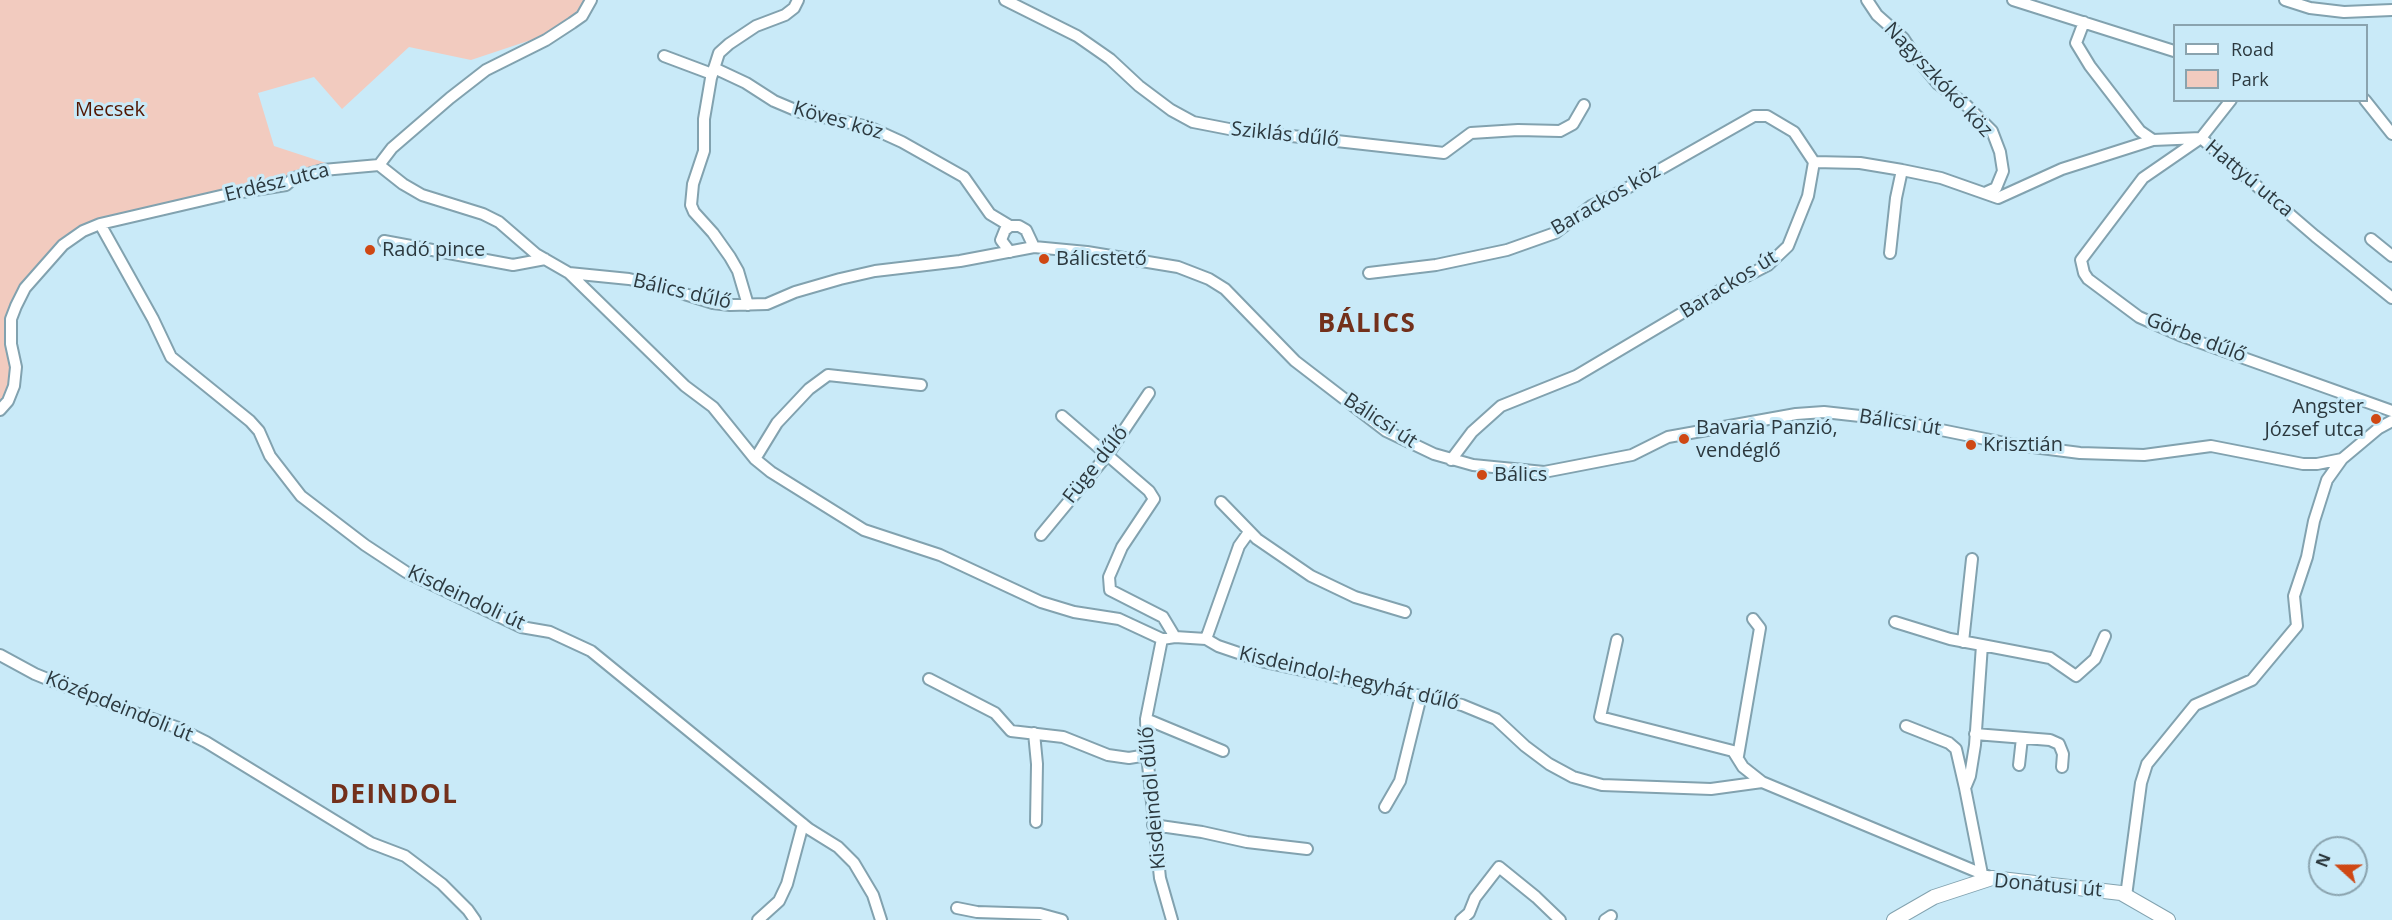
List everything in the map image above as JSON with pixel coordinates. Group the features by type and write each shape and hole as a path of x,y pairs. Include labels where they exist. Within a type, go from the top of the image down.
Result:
{"street":[{"path":"379,165 392,148 450,98 486,70 546,40 572,23 582,16 591,0"},
{"path":"748,305 738,271 730,257 694,212 691,204 693,184 704,151 704,119 713,71 720,53 729,44 756,26 785,15 794,8 798,0"},
{"name":"Sziklás dűlő","path":"1005,0 1077,36 1110,59 1139,86 1171,110 1193,122 1228,129 1444,153 1471,132 1560,131 1573,124 1584,105"},
{"name":"Nagyszkókó köz","path":"1867,0 1876,15 1903,38 1938,84 1965,104 1992,132 2000,152 2003,171 1996,188 1987,192"},
{"path":"2013,0 2173,50"},
{"path":"2285,0 2310,8 2344,12 2392,10"},
{"path":"2084,22 2076,43 2090,66 2140,130 2153,141"},
{"name":"Köves köz","path":"664,56 746,83 774,101 800,112 869,127 902,142 964,177 990,214 1010,226"},
{"path":"2201,138 2229,102"},
{"path":"2367,102 2392,134"},
{"name":"Barackos köz","path":"1369,273 1437,265 1495,253 1554,232 1591,206 1622,191 1754,116 1767,116 1794,132 1814,162"},
{"name":"Hattyú utca","path":"2153,141 2201,138 2315,236 2392,298"},
{"name":"Görbe dűlő","path":"2201,138 2143,178 2081,260 2088,279 2139,316 2182,336 2392,411"},
{"path":"1814,162 1860,163 1902,170 1941,178 1974,191 1987,192 1998,198 2062,168 2153,141"},
{"name":"Barackos út","path":"1451,460 1472,432 1501,406 1576,376 1731,284 1768,265 1788,246 1808,196 1814,162"},
{"name":"Erdész utca","path":"0,410 8,401 14,386 16,367 11,344 12,319 25,288 63,245 83,231 100,224 230,194 286,184 294,178 322,170 379,165"},
{"name":"Bálics dűlő","path":"379,165 403,184 422,195 483,214 499,222 545,259 569,273 629,279 659,285 713,303 767,304 795,292 875,271 960,261 1010,252"},
{"path":"1890,253 1896,198 1902,170"},
{"name":"Kisdeindoli út","path":"100,224 153,319 171,357 255,426 270,456 301,496 365,545 406,572 521,627 550,632 591,651 802,824 838,848 854,862 873,895 881,920"},
{"path":"1010,252 1002,240 1005,230 1010,226 1019,226 1026,230 1034,246"},
{"path":"2371,239 2392,256"},
{"path":"384,241 513,265 545,259"},
{"name":"Bálicsi út","path":"1010,252 1034,246 1088,252 1178,267 1209,279 1225,289 1295,361 1386,430 1412,445 1451,460 1485,467 1544,472 1632,455 1668,437 1796,414 1824,412 1887,419 2010,444 2080,453 2144,455 2211,446 2303,464 2342,459"},
{"path":"569,273 685,386 713,407 755,459 793,488 864,530 940,555 1041,602 1074,612 1119,619 1162,639"},
{"path":"755,459 777,423 808,389 828,375 921,385"},
{"name":"Füge dűlő","path":"1041,535 1108,454 1149,393"},
{"path":"1062,416 1108,454 1155,499 1122,547 1109,577 1110,590 1163,617 1175,637"},
{"path":"2126,896 2141,783 2147,764 2195,705 2252,680 2297,626 2294,596 2307,557 2314,521 2327,480 2342,459 2379,428 2392,422"},
{"path":"1221,502 1249,532 1311,576 1355,597 1405,612"},
{"path":"1206,639 1239,546 1249,532"},
{"path":"1963,642 1972,559"},
{"path":"1738,756 1760,628 1754,619"},
{"path":"1895,622 1963,642 2050,658 2076,676 2095,659 2104,636"},
{"name":"Kisdeindol-hegyhát dűlő","path":"1162,639 1175,637 1206,639 1218,646 1265,662 1462,705 1496,719 1525,747 1549,764 1574,777 1602,785 1711,789 1762,782"},
{"name":"Kisdeindol dűlő","path":"1162,639 1146,719 1147,755 1160,878 1172,920"},
{"path":"1617,640 1600,717 1733,751 1743,767 1762,782 1987,876"},
{"path":"1965,788 1970,776 1976,734 1982,645"},
{"name":"Középdeindoli út","path":"0,655 34,674 176,727 206,742 371,843 405,856 442,884 468,909 475,920"},
{"path":"929,679 995,713 1011,731 1063,737 1108,754 1129,758 1147,755"},
{"path":"1385,807 1400,781 1421,696"},
{"path":"1146,719 1223,751"},
{"path":"1906,726 1949,743 1956,749 1987,876"},
{"path":"1034,733 1037,764 1036,822"},
{"path":"1976,734 2050,740 2059,744 2063,754 2062,767"},
{"path":"2019,765 2022,738"},
{"path":"758,920 779,901 787,884 802,824"},
{"path":"1154,825 1247,842 1307,849"},
{"path":"1461,920 1469,912 1474,897 1499,867 1560,920"},
{"name":"Donátusi út","path":"1894,920 1934,897 1987,876 2121,894 2168,920"},
{"path":"957,908 977,912 1040,914 1062,920"}],"green space":[{"name":"Mecsek","path":"0,0 586,0 561,30 471,60 409,47 342,109 314,77 258,93 274,146 338,167 249,186 91,228 35,271 14,326 14,373 0,403"}],"place":[{"name":"Radó pince","path":"370,250"},
{"name":"Bálicstető","path":"1044,259"},
{"name":"Angster József utca","path":"2376,419"},
{"name":"Bavaria Panzió, vendéglő","path":"1684,439"},
{"name":"Krisztián","path":"1971,445"},
{"name":"Bálics","path":"1482,475"}],"district":[{"name":"BÁLICS","path":"1367,325"},
{"name":"DEINDOL","path":"394,796"}]}
